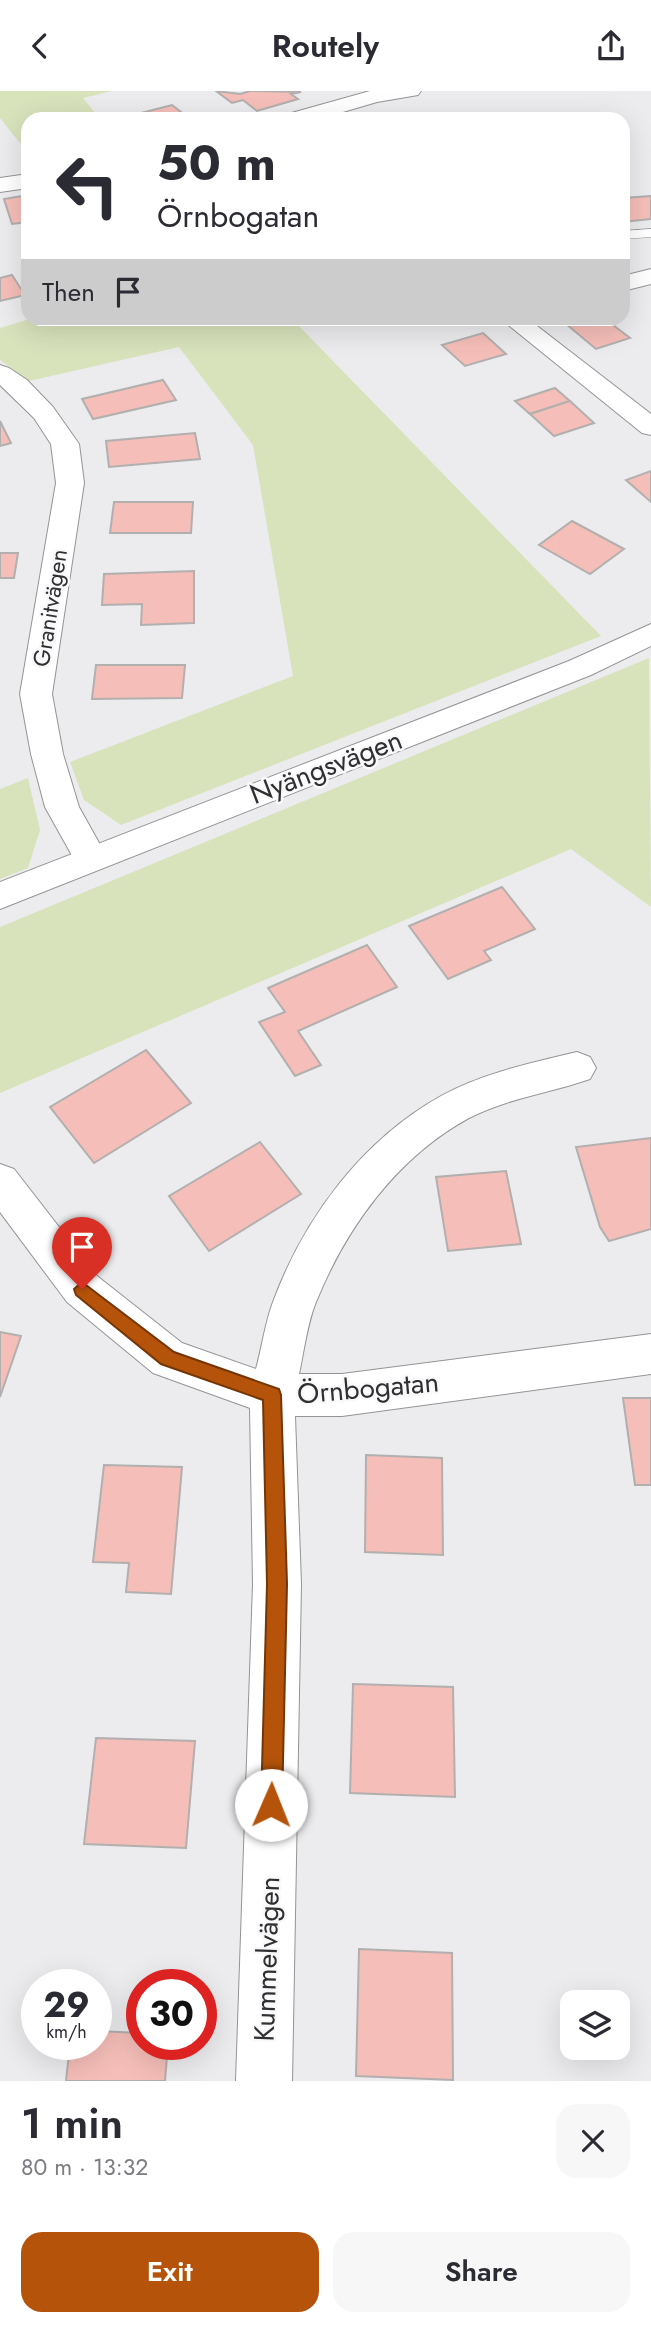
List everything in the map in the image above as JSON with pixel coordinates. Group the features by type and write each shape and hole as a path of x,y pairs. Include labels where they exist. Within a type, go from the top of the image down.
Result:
{"street":[{"path":"320,112 375,96 411,91"},
{"path":"0,185 21,182"},
{"path":"630,282 651,276"},
{"path":"530,326 651,427"},
{"name":"Granitvägen","path":"0,373 18,386 44,413 65,444 70,483 36,694 47,754 62,807 91,859"},
{"name":"Nyängsvägen","path":"0,896 580,668 651,634"},
{"name":"Kummelvägen","path":"264,2081 277,1584 272,1395 294,1303 334,1221 395,1148 455,1107 507,1085 577,1067"},
{"name":"Örnbogatan","path":"0,1181 82,1289 168,1359 272,1395 342,1395 651,1355"}],"lane":[{"path":"630,235 651,233"}],"green space":[{"path":"0,91 112,91 83,98 94,112 21,112 21,144 0,118"},
{"path":"21,322 21,326 299,326 601,636 121,825 84,800 70,762 293,676 253,445 179,347 29,381 0,360 0,328"},
{"path":"649,658 651,907 571,849 0,1093 0,927"},
{"path":"28,778 40,830 28,868 0,879 0,789"}],"building":[{"path":"216,91 240,94 250,91 301,92 291,94 298,99 257,111 243,100 232,103"},
{"path":"172,105 181,112 145,112"},
{"path":"21,196 21,223 12,224 4,199"},
{"path":"651,196 651,219 630,221 630,198"},
{"path":"12,275 21,289 21,296 0,301 0,278"},
{"path":"568,326 614,326 630,338 596,349"},
{"path":"483,333 506,354 465,366 442,345"},
{"path":"163,380 176,400 93,419 82,399"},
{"path":"555,388 570,401 530,414 515,401"},
{"path":"570,401 594,423 554,436 530,414"},
{"path":"0,421 11,443 0,446"},
{"path":"195,433 200,459 109,467 106,441"},
{"path":"651,471 651,502 626,480"},
{"path":"114,502 193,502 191,533 110,533"},
{"path":"572,521 624,549 590,574 539,545"},
{"path":"0,553 18,553 14,578 0,578"},
{"path":"194,571 194,623 141,625 142,604 102,605 104,574"},
{"path":"96,665 185,665 182,698 92,699"},
{"path":"502,887 535,929 484,951 491,960 448,979 409,926"},
{"path":"367,945 397,987 298,1031 321,1065 295,1076 259,1022 285,1012 268,988"},
{"path":"146,1050 191,1103 94,1163 50,1107"},
{"path":"651,1138 651,1229 609,1241 600,1227 576,1147"},
{"path":"260,1142 301,1194 209,1251 169,1196"},
{"path":"506,1171 521,1244 448,1251 436,1177"},
{"path":"0,1332 21,1336 0,1397"},
{"path":"623,1398 651,1398 651,1485 635,1485"},
{"path":"366,1455 442,1458 443,1555 365,1552"},
{"path":"104,1465 182,1467 171,1594 126,1592 129,1563 93,1562"},
{"path":"353,1684 453,1687 455,1797 350,1793"},
{"path":"96,1738 195,1741 186,1848 84,1844"},
{"path":"359,1949 452,1953 453,2080 356,2076"},
{"path":"112,2032 126,2032 126,2060 167,2060 165,2081 66,2081 68,2060 112,2060"}],"route":[{"path":"82,1289 168,1359 272,1395 277,1584 271,1805"}]}
